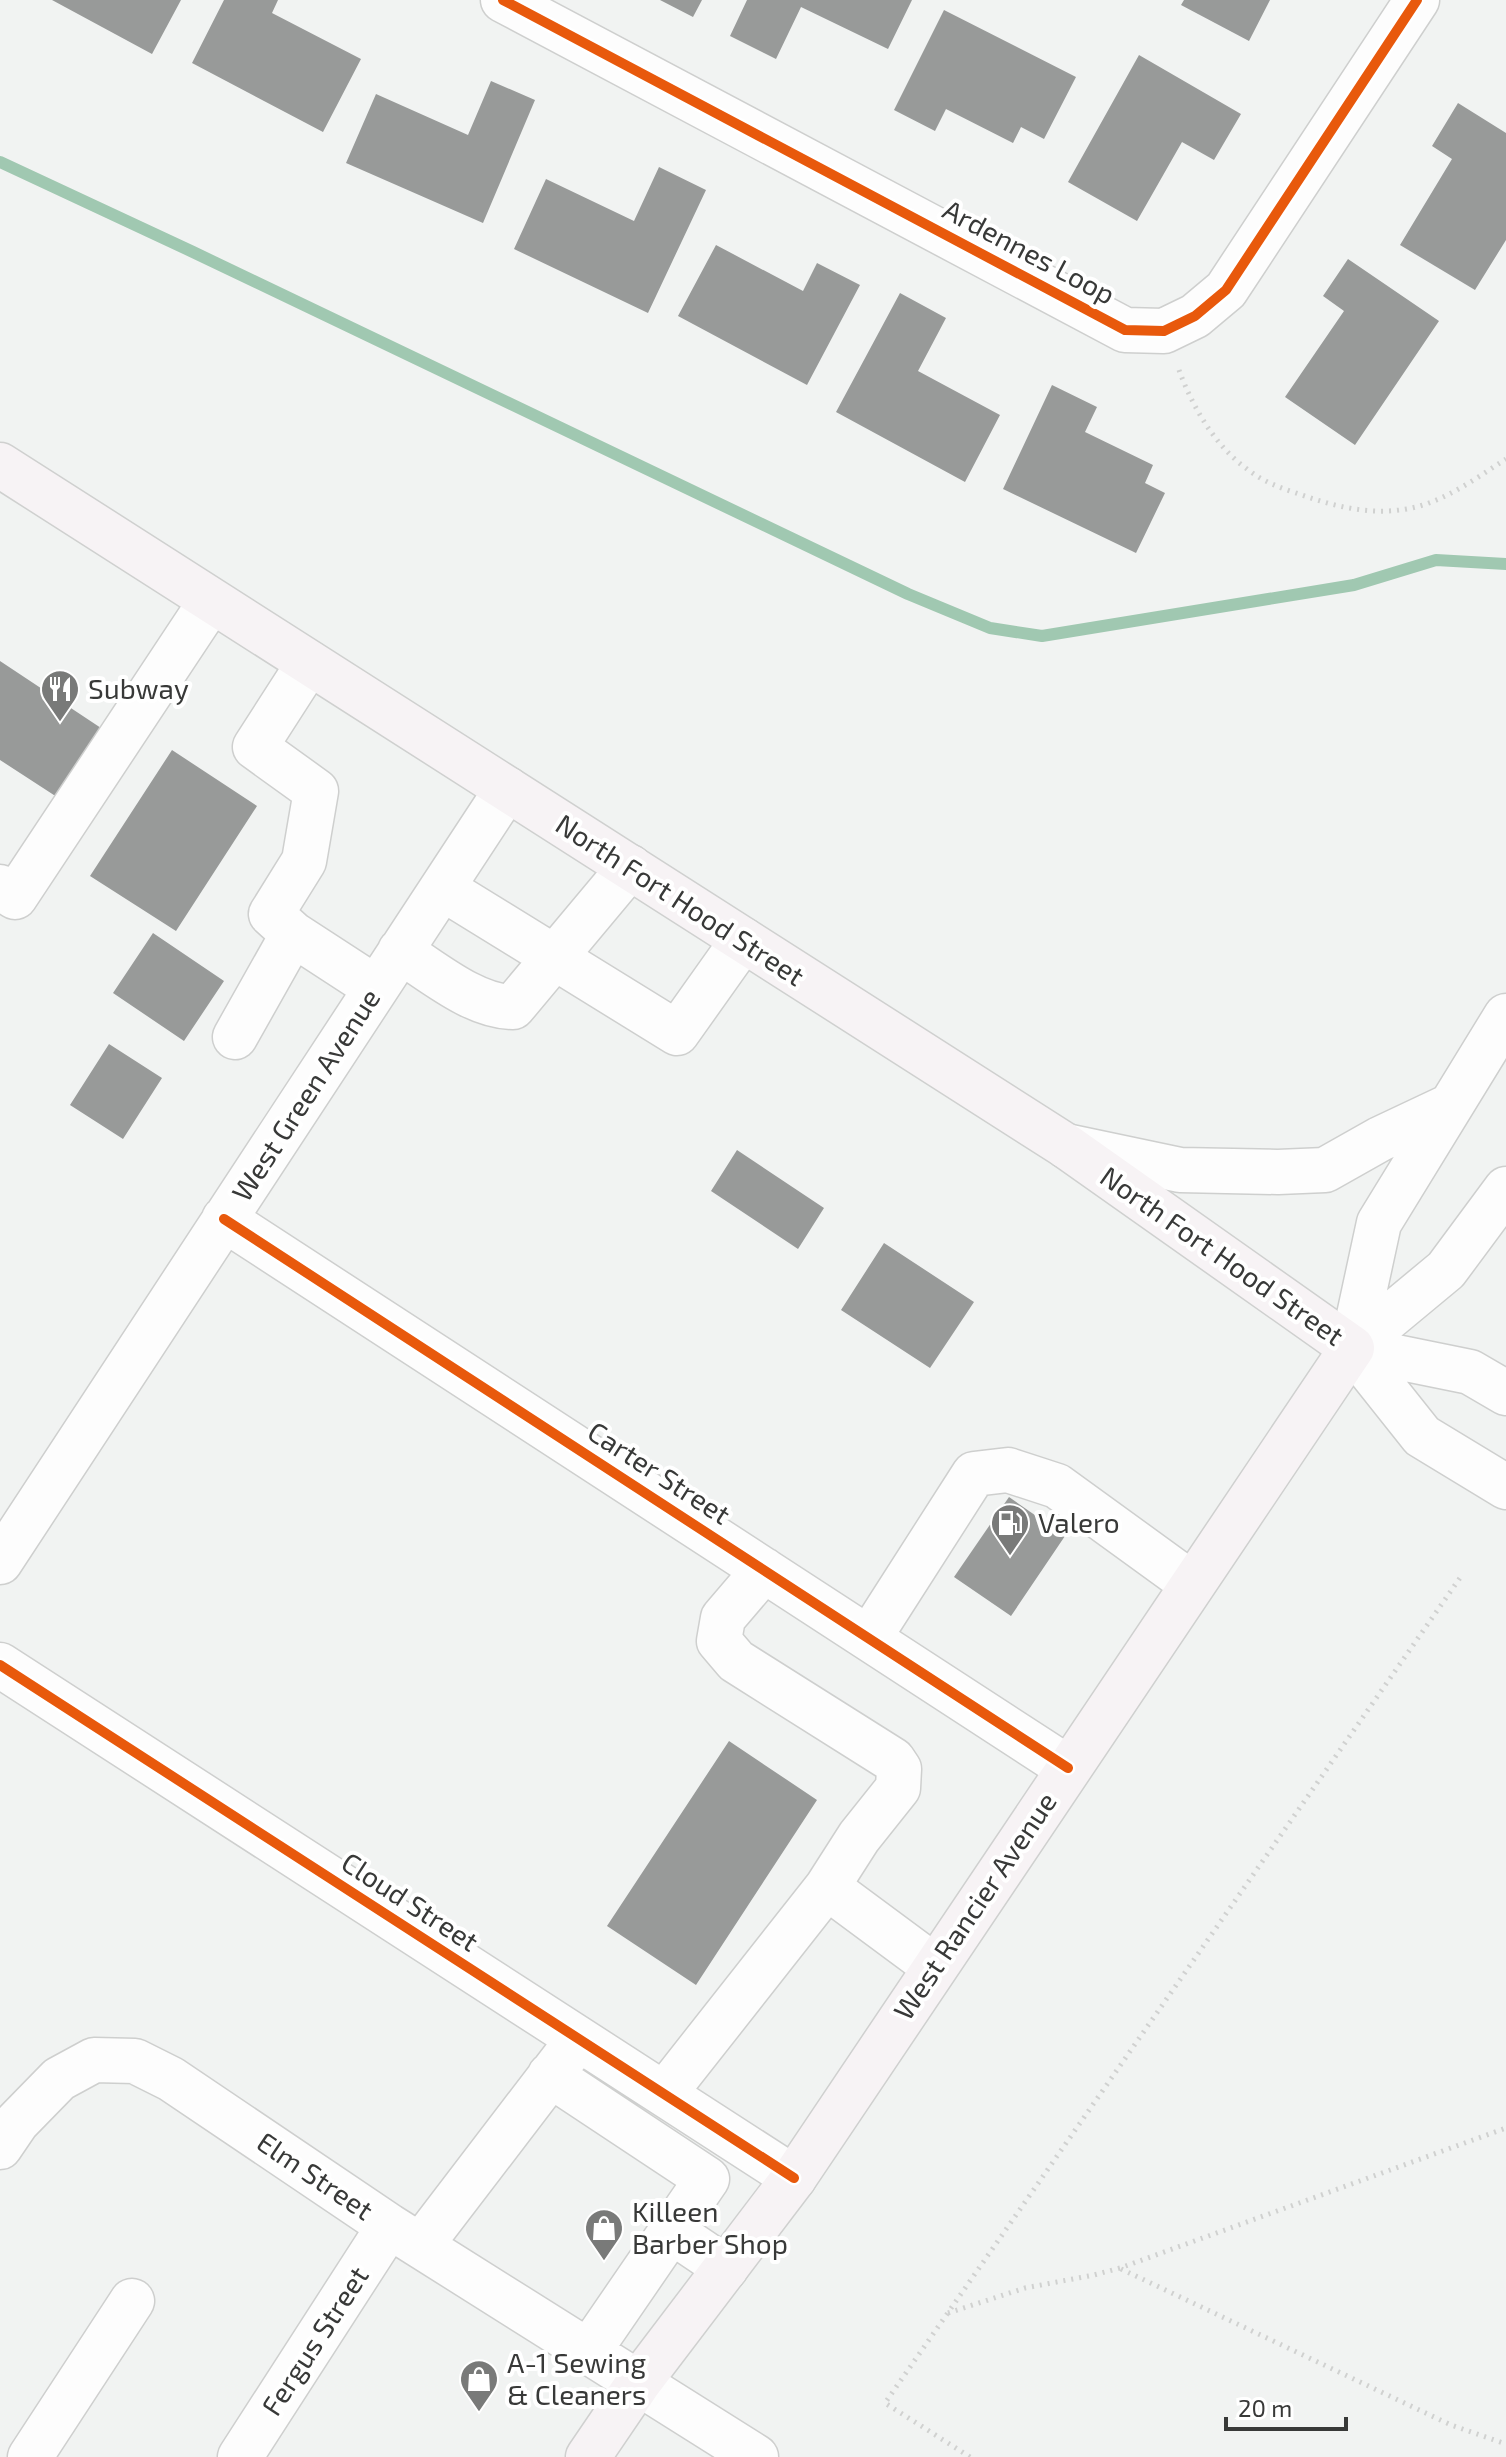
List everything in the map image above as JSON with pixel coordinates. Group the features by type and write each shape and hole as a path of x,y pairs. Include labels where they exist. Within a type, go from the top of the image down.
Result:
{"main road":[{"name":"North Fort Hood Street","path":"0,465 1066,1146 1352,1348"},
{"name":"West Rancier Avenue","path":"588,2457 639,2382 794,2178 1352,1348"}],"street":[{"name":"Ardennes Loop","path":"503,0 1125,330 1164,331 1195,316 1226,290 1417,0"},
{"path":"0,888 15,897 211,601"},
{"path":"309,663 255,747 316,791 304,861 271,914 293,934 376,988"},
{"name":"West Green Avenue","path":"0,1562 507,789"},
{"path":"400,951 467,994 504,1007 513,1007 630,867"},
{"path":"442,888 677,1033 743,940"},
{"path":"235,1037 293,934"},
{"path":"1352,1348 1379,1223 1506,1016"},
{"path":"1066,1146 1180,1170 1325,1170 1380,1139 1450,1106"},
{"path":"1352,1348 1446,1270 1506,1189"},
{"name":"Carter Street","path":"224,1219 1068,1768"},
{"name":"North Fort Hood Street","path":"1352,1348 1470,1372 1506,1393"},
{"name":"North Fort Hood Street","path":"1352,1348 1422,1436 1506,1487"},
{"path":"869,1638 974,1474 1008,1470 1057,1486 1192,1584"},
{"path":"664,2094 827,1887 859,1837 898,1788 899,1769 893,1760 736,1661 719,1641 723,1618 764,1570"},
{"name":"Cloud Street","path":"0,1665 794,2178"},
{"path":"827,1887 935,1967"},
{"name":"Fergus Street","path":"240,2457 405,2235 550,2075 578,2039"},
{"name":"Elm Street","path":"0,2147 17,2122 59,2079 94,2060 135,2061 171,2079 405,2235 755,2457"},
{"path":"550,2075 707,2179 589,2351"},
{"path":"671,2231 726,2268"},
{"path":"30,2457 132,2301"}],"path":[{"path":"1164,331 1187,392 1221,445 1245,469 1268,483 1330,505 1379,512 1400,511 1428,504 1506,459"},
{"path":"970,2457 885,2403 1462,1575"},
{"path":"947,2313 1025,2288 1120,2268 1506,2128"},
{"path":"1120,2268 1451,2425 1506,2444"}],"building":[{"path":"52,0 181,0 152,54"},
{"path":"224,0 278,0 272,13 361,59 323,132 192,63"},
{"path":"660,0 702,0 693,17"},
{"path":"747,0 912,0 888,49 801,7 776,59 730,36"},
{"path":"1184,0 1270,0 1249,41 1181,5"},
{"path":"944,10 1076,77 1044,139 1021,127 1013,143 946,109 935,131 894,110"},
{"path":"1139,55 1241,114 1214,160 1182,142 1137,221 1068,182"},
{"path":"491,81 535,100 483,223 346,163 376,94 468,135"},
{"path":"1458,103 1506,133 1506,240 1475,290 1400,245 1452,159 1432,146"},
{"path":"659,167 706,190 648,313 514,249 546,179 634,221"},
{"path":"716,245 803,291 817,263 860,285 807,385 678,316"},
{"path":"1348,259 1439,321 1355,445 1285,397 1344,311 1323,296"},
{"path":"900,293 946,318 918,371 1000,415 965,482 836,412"},
{"path":"1052,385 1097,407 1085,432 1153,465 1145,483 1165,493 1136,553 1003,489"},
{"path":"0,661 104,730 60,799 0,760"},
{"path":"172,750 257,806 176,931 90,876"},
{"path":"153,933 224,981 184,1041 113,993"},
{"path":"109,1044 162,1078 123,1139 70,1105"},
{"path":"737,1150 824,1208 798,1249 711,1191"},
{"path":"884,1243 974,1302 930,1368 841,1310"},
{"name":"Valero","path":"1009,1497 1065,1536 1011,1616 954,1577"},
{"path":"729,1741 817,1800 696,1985 607,1926"}],"waterway":[{"path":"0,162 908,594 990,628 1042,636 1354,585 1436,560 1506,564"}],"cycle path":[{"path":"503,0 1125,330 1164,331 1195,316 1226,290 1417,0"},
{"path":"224,1219 1068,1768"},
{"path":"0,1665 794,2178"}],"place":[{"name":"Subway","path":"60,723"},
{"name":"Valero","path":"1010,1557"},
{"name":"Killeen Barber Shop","path":"604,2262"},
{"name":"A-1 Sewing & Cleaners","path":"479,2413"}]}
